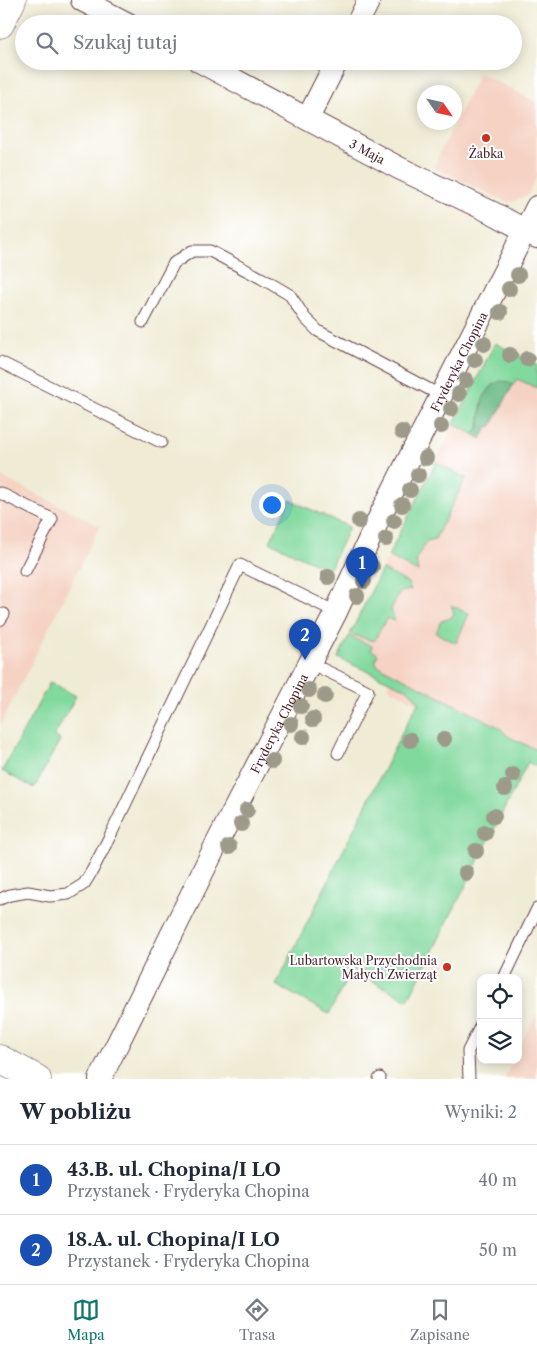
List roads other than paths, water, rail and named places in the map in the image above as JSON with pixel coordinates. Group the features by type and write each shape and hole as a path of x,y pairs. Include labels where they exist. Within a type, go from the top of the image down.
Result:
{"main road":[{"path":"0,24 12,0"},
{"path":"0,1059 38,1079"}],"street":[{"path":"82,0 111,15"},
{"path":"362,15 369,0"},
{"name":"3 Maja","path":"216,70 399,168 497,215 531,234"},
{"path":"308,118 333,70"},
{"name":"Fryderyka Chopina","path":"100,1079 216,845 336,612 377,522 442,396 531,234 537,207"}],"lane":[{"path":"143,322 174,263 192,251 210,252 290,295 305,318 318,331 442,396"},
{"path":"0,362 161,442"},
{"path":"0,493 52,519 25,572"},
{"path":"0,899 28,892 50,896 68,894 84,884 112,832 240,565 336,612"},
{"path":"310,663 368,691 338,753"},
{"path":"506,974 537,909"},
{"path":"469,1079 468,1051 477,1033"}],"place":[{"name":"Żabka","path":"486,138"},
{"name":"43.B. ul. Chopina/I LO","path":"362,588"},
{"name":"18.A. ul. Chopina/I LO","path":"305,660"},
{"name":"Lubartowska Przychodnia Małych Zwierząt","path":"447,967"}]}
